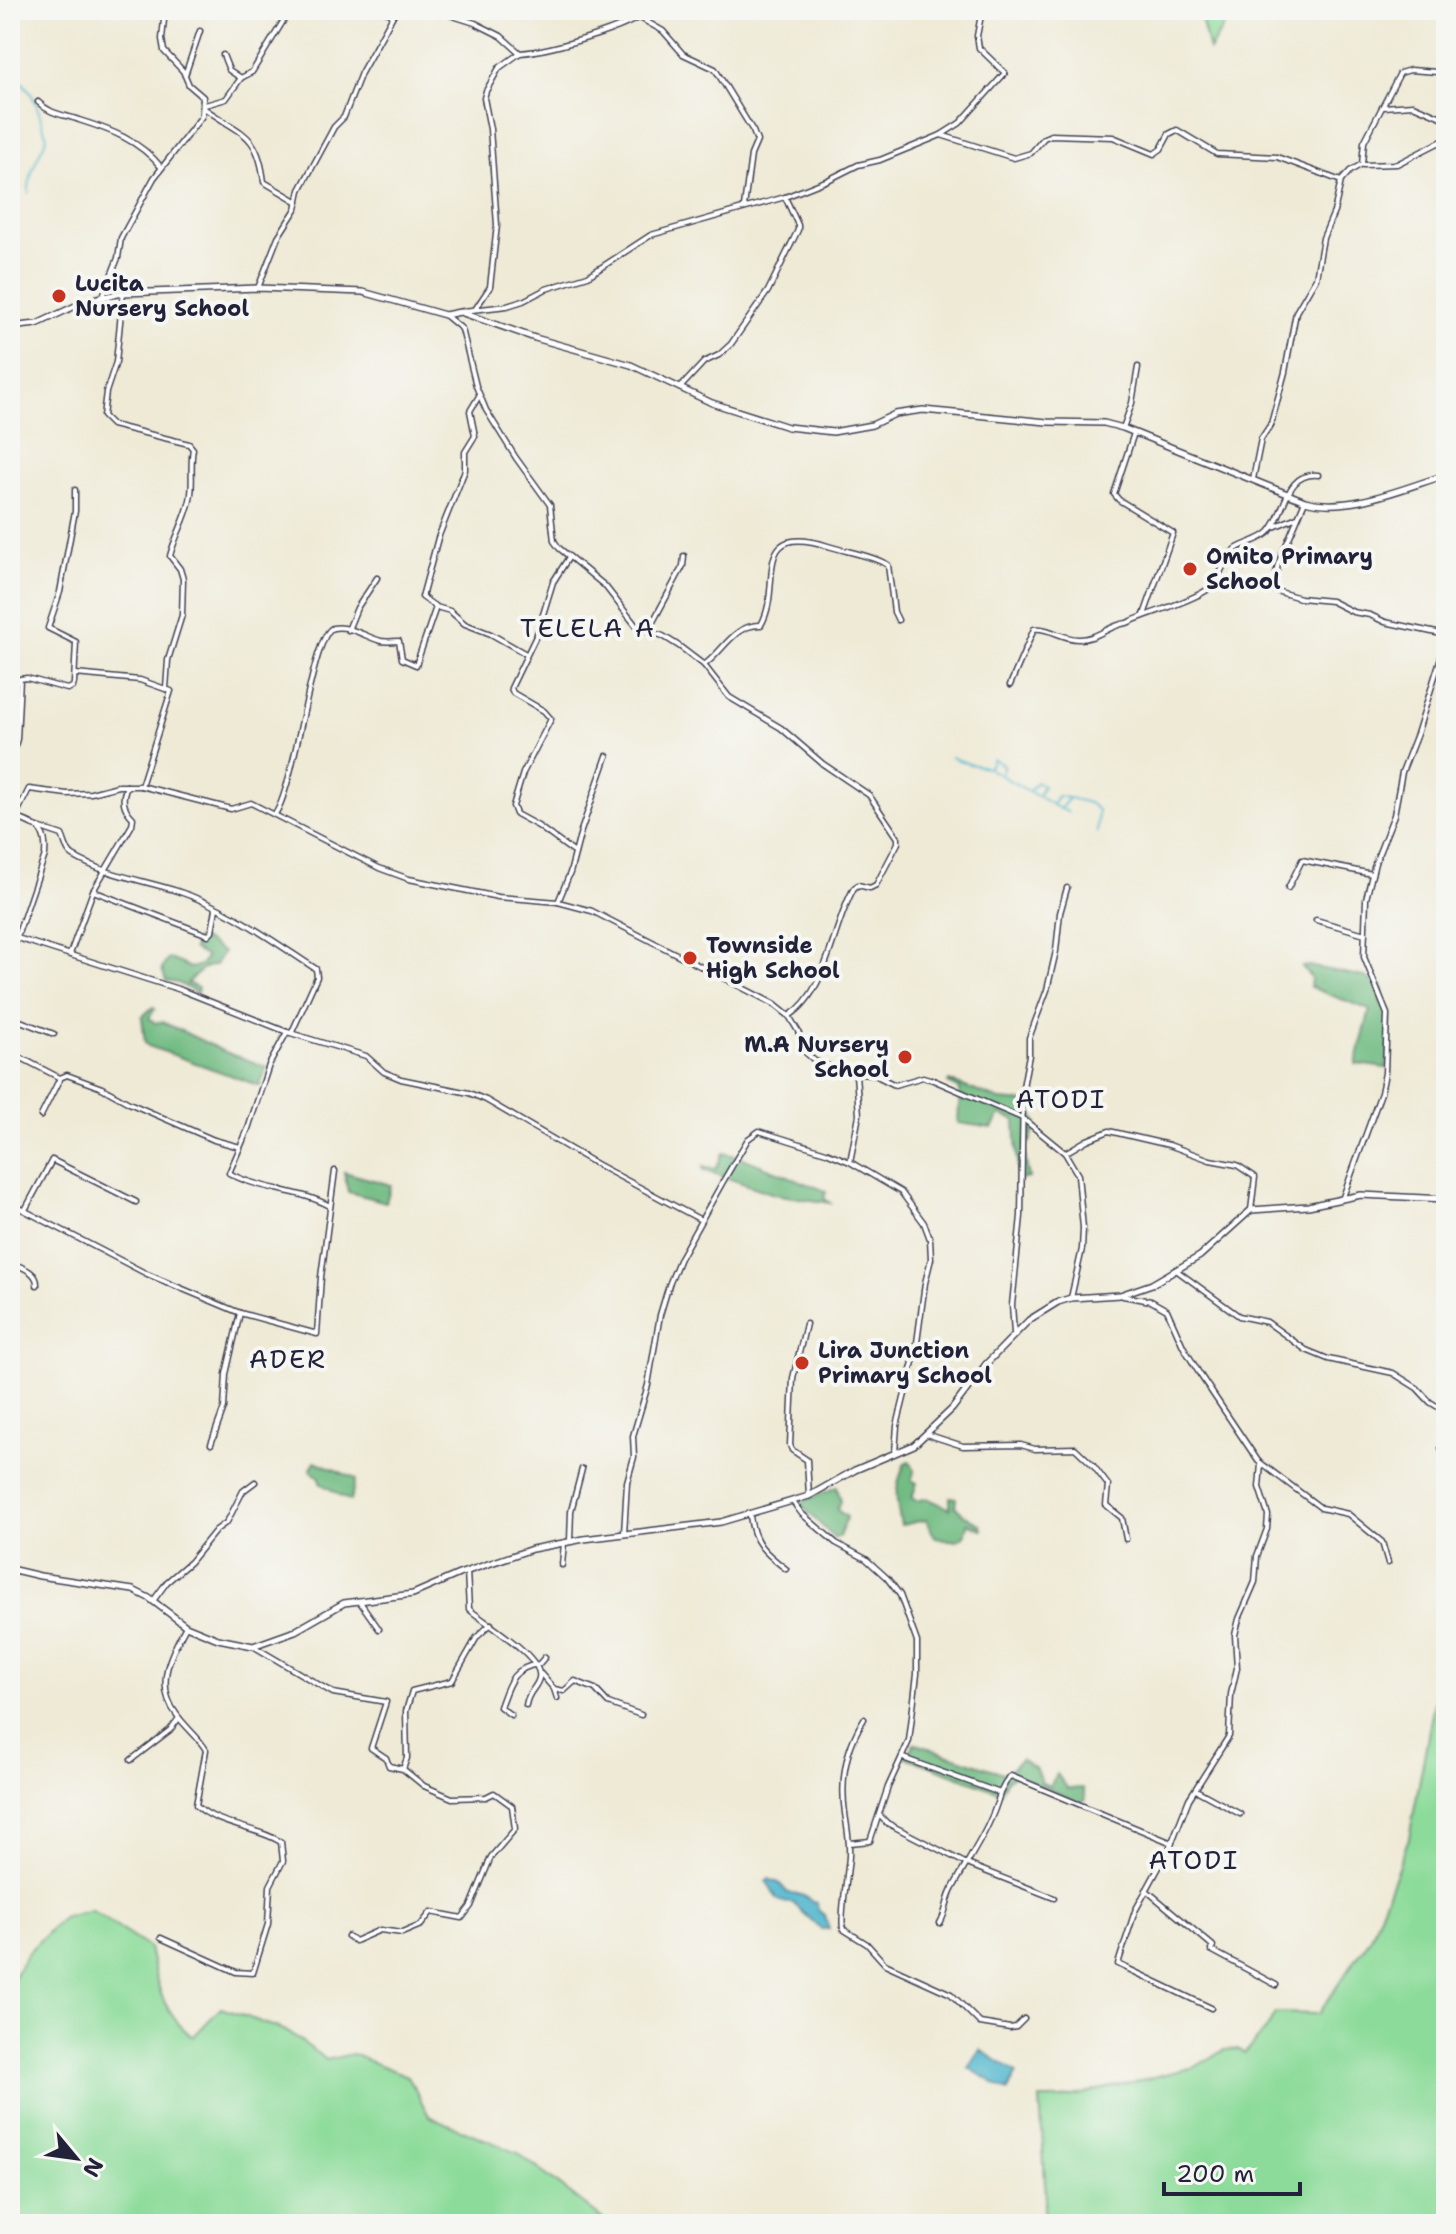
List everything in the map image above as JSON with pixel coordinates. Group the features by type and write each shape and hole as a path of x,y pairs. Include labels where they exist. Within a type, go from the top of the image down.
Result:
{"street":[{"path":"103,296 118,258 121,238 161,167 202,116 204,106 200,93 189,85 185,75 162,47 165,10"},
{"path":"204,106 226,99 241,78 256,67 290,10"},
{"path":"305,10 316,10"},
{"path":"384,10 392,16"},
{"path":"258,288 278,237 298,202 300,190 334,127 344,117 361,73 396,10"},
{"path":"434,10 475,23 501,36 520,53"},
{"path":"474,310 490,287 496,233 497,204 486,91 499,68 520,53 598,35 640,18 648,10"},
{"path":"445,315 523,301 546,289 588,276 651,235 785,197 858,165 879,160 941,135 960,123 1005,73 979,48 977,32 982,10"},
{"path":"640,18 663,31 683,54 715,69 753,131 757,141 751,155 744,207"},
{"path":"185,75 200,31"},
{"path":"1362,164 1364,142 1400,73 1410,70 1437,72 1446,49"},
{"path":"223,55 229,70 241,78"},
{"path":"38,102 53,114 79,120 132,140 152,155 161,167"},
{"path":"1383,107 1413,105 1446,119"},
{"path":"204,106 249,137 259,152 264,182 298,202"},
{"path":"941,135 1014,158 1031,153 1044,138 1051,135 1113,137 1154,154 1161,149 1169,134 1177,130 1217,154 1277,157 1341,181"},
{"path":"1253,479 1261,439 1271,424 1285,372 1296,312 1316,278 1323,238 1334,212 1341,181 1362,164 1397,164 1446,139"},
{"path":"680,388 704,362 726,351 774,280 798,230 785,197"},
{"path":"10,327 45,322 103,296 258,288 363,292 445,315 462,329 479,396 516,458 550,505 554,541 605,586 635,625 666,638 704,665 724,692 781,728 823,764 869,795 898,838 876,885 870,888 858,885 854,888 813,989 803,1005 789,1016"},
{"path":"123,293 116,362 106,392 103,416 112,425 189,444 193,449 191,497 170,554 183,579 182,615 168,660 166,689"},
{"path":"460,312 535,338 631,365 729,409 788,427 818,432 859,428 895,414 923,410 1047,422 1104,423 1305,501 1330,505 1446,475"},
{"path":"1123,428 1132,403 1138,367"},
{"path":"479,396 470,411 475,436 465,452 462,478 438,538 422,597 436,607 450,611 465,624 491,634 526,654"},
{"path":"1134,433 1114,494 1173,533 1144,615"},
{"path":"1010,685 1034,629 1086,639 1112,625 1206,590 1213,585 1232,552 1263,537 1272,528 1287,494 1300,479 1309,474 1318,475"},
{"path":"10,747 15,746 17,739 20,679 69,689 73,687 76,642 48,628 60,592 75,511 75,490"},
{"path":"1305,501 1278,564 1273,590 1331,601 1385,622 1446,635"},
{"path":"1272,528 1297,517"},
{"path":"704,665 736,633 753,625 761,625 766,618 775,559 780,547 789,540 809,540 888,565 894,612 898,620"},
{"path":"648,631 683,566 684,556"},
{"path":"569,557 553,582 537,634 513,681 512,691 544,711 551,719 523,773 513,809 575,853"},
{"path":"348,630 357,608 377,578"},
{"path":"275,814 290,773 317,655 325,634 334,628 361,632 380,640 399,641 402,659 416,665 436,607"},
{"path":"1343,1197 1381,1093 1385,1073 1387,1014 1364,957 1366,899 1379,849 1394,815 1402,772 1443,658 1446,641"},
{"path":"75,674 140,680 171,691 141,786"},
{"path":"558,902 607,756"},
{"path":"70,954 93,891 134,819 124,809 123,797 127,786"},
{"path":"330,1206 308,1196 232,1175 229,1169 269,1065 317,977 316,969 216,909 178,891 104,870 70,854 62,835 13,816 29,789 67,794 141,786 231,809 251,803 379,868 409,879 498,897 558,902 604,916 658,946 757,993 789,1016 810,1057 833,1069 873,1074 895,1085 924,1077 1022,1118 1065,1153 1078,1175 1082,1249 1071,1298"},
{"path":"10,957 45,855 45,836 38,827"},
{"path":"1288,888 1302,860 1372,874"},
{"path":"1014,1333 1012,1305 1021,1216 1023,1087 1029,1038 1047,990 1067,888"},
{"path":"93,891 209,935 216,909"},
{"path":"1316,920 1365,934"},
{"path":"17,938 181,990 289,1033 366,1056 384,1072 401,1079 447,1091 469,1093 486,1100 701,1220"},
{"path":"10,1017 54,1034"},
{"path":"10,1052 60,1078 70,1075 84,1080 214,1140 240,1147"},
{"path":"850,1162 859,1115 856,1074"},
{"path":"41,1116 60,1078"},
{"path":"1065,1153 1109,1131 1237,1165 1255,1177 1251,1210"},
{"path":"624,1534 627,1482 634,1457 633,1436 648,1385 660,1315 680,1258 743,1148 756,1132 767,1132 850,1162 901,1192 920,1216 930,1239 932,1254 924,1285 923,1310 897,1426 895,1455"},
{"path":"25,1210 52,1160 136,1202"},
{"path":"10,1203 122,1263 240,1313 317,1334 335,1171"},
{"path":"1120,1295 1152,1284 1200,1256 1251,1210 1308,1206 1343,1197 1383,1195 1446,1199"},
{"path":"10,1262 34,1274 37,1285"},
{"path":"1176,1270 1239,1316 1266,1322 1306,1350 1328,1359 1393,1373 1446,1412"},
{"path":"253,1646 295,1631 344,1603 404,1597 522,1552 567,1542 707,1525 750,1516 809,1496 855,1470 914,1445 961,1399 1014,1333 1042,1312 1071,1298 1120,1295 1153,1301 1168,1311 1193,1363 1261,1464 1321,1508 1348,1514 1382,1542 1388,1563"},
{"path":"211,1444 224,1408 226,1374 240,1313"},
{"path":"806,1324 793,1378 790,1445 792,1450 807,1460 809,1496"},
{"path":"926,1434 963,1446 1075,1448 1108,1485 1106,1504 1122,1518 1126,1539"},
{"path":"1446,1438 1441,1447 1446,1465"},
{"path":"1211,2008 1118,1964 1135,1911 1172,1843 1189,1799 1229,1736 1231,1694 1237,1668 1235,1635 1255,1582 1257,1556 1267,1529 1268,1515 1259,1487 1261,1464"},
{"path":"562,1565 582,1469"},
{"path":"153,1601 167,1582 227,1522 243,1491 255,1482"},
{"path":"793,1502 802,1514 836,1543 876,1566 900,1595 917,1642 911,1728 903,1758 888,1787 870,1841 850,1843"},
{"path":"750,1516 752,1529 763,1552 786,1569"},
{"path":"10,1569 120,1586 139,1592 186,1626 218,1639 253,1646 333,1693 386,1702 371,1748 386,1758 389,1766 403,1769 424,1786 452,1798 486,1797 498,1793 512,1806 515,1829 491,1857 471,1906 462,1918 431,1912 421,1925 402,1933 380,1930 355,1941 348,1936"},
{"path":"467,1571 469,1609 537,1664 538,1682 528,1694 526,1705"},
{"path":"359,1600 379,1629"},
{"path":"403,1769 407,1758 406,1711 412,1691 452,1681 477,1637 491,1624"},
{"path":"161,1938 236,1972 253,1973 268,1924 270,1886 284,1853 281,1842 276,1839 199,1809 196,1805 206,1750 179,1718 166,1696 164,1677 186,1626"},
{"path":"511,1715 500,1707 517,1670 537,1664 545,1657"},
{"path":"539,1672 554,1689 557,1698"},
{"path":"554,1689 564,1691 575,1681 582,1683 595,1689 608,1703 641,1715"},
{"path":"131,1760 170,1730 179,1718"},
{"path":"864,1719 852,1738 845,1766 843,1797 850,1843 843,1929 867,1944 885,1964 951,1994 980,2023 1010,2028 1016,2027 1024,2019"},
{"path":"903,1758 1000,1793"},
{"path":"940,1923 950,1892 983,1836 1000,1793 1011,1776 1172,1843"},
{"path":"1196,1790 1240,1814"},
{"path":"879,1815 887,1823 967,1864 1054,1898"},
{"path":"1146,1890 1213,1946 1211,1950 1276,1985"}],"green space":[{"path":"1199,10 1234,10 1209,50"},
{"path":"198,936 223,952 215,965 204,968 187,983 198,988 197,993 178,983 166,981 162,969 168,958 190,968 201,965 206,957 193,949"},
{"path":"1302,967 1365,977 1384,989 1380,1002 1391,1010 1387,1068 1356,1064 1370,1010 1310,987 1311,977"},
{"path":"153,1007 155,1009 149,1018 155,1023 163,1022 225,1052 267,1067 260,1086 148,1046 142,1017"},
{"path":"949,1081 1000,1100 1026,1102 1037,1123 1030,1142 1025,1143 1029,1178 1018,1180 1015,1120 1000,1115 992,1128 958,1123 960,1089"},
{"path":"723,1153 826,1191 824,1198 830,1203 774,1194 704,1170 703,1166 716,1169"},
{"path":"344,1172 391,1185 386,1202 348,1192"},
{"path":"315,1461 356,1479 350,1501 320,1483 320,1477 310,1471"},
{"path":"909,1461 914,1470 911,1480 917,1483 912,1498 918,1501 927,1498 950,1509 950,1497 956,1498 955,1506 982,1529 968,1523 961,1538 946,1540 934,1536 926,1520 901,1525 897,1487 905,1463"},
{"path":"837,1487 841,1501 837,1510 847,1517 839,1537 834,1538 801,1505"},
{"path":"1446,1653 1446,2224 1041,2224 1046,2197 1040,2099 1061,2099 1195,2067 1224,2050 1238,2049 1244,2054 1268,2027 1275,2013 1318,2014 1371,1937 1409,1838"},
{"path":"914,1743 1006,1774 1021,1759 1035,1768 1042,1783 1050,1786 1057,1774 1068,1789 1083,1788 1086,1799 1080,1803 1016,1775 1007,1780 1000,1792 906,1757"},
{"path":"91,1910 149,1948 162,1997 174,2018 193,2037 221,2008 289,2032 326,2060 352,2054 408,2076 429,2116 518,2153 609,2224 10,2224 10,1983 28,1952 62,1918"}],"water":[{"path":"769,1879 779,1883 788,1893 817,1903 817,1909 825,1916 829,1929 821,1929 793,1903 778,1899 766,1881"},
{"path":"980,2050 1017,2073 1008,2091 969,2068"}],"waterway":[{"path":"10,76 31,93 47,137 32,172 29,193"},
{"path":"951,757 986,767 1060,809 1069,798 1089,803 1098,810 1097,832"},
{"path":"989,767 993,759 1004,765 1001,775"},
{"path":"1030,790 1036,782 1043,786 1038,796"},
{"path":"1053,804 1057,796 1069,798"},
{"path":"1061,809 1068,812"}],"place":[{"name":"Lucita Nursery School","path":"59,296"},
{"name":"Omito Primary School","path":"1190,569"},
{"name":"Townside High School","path":"690,958"},
{"name":"M.A Nursery School","path":"905,1057"},
{"name":"Lira Junction Primary School","path":"802,1363"}],"district":[{"name":"TELELA A","path":"588,627"},
{"name":"ATODI","path":"1061,1098"},
{"name":"ADER","path":"288,1358"},
{"name":"ATODI","path":"1194,1859"}]}
